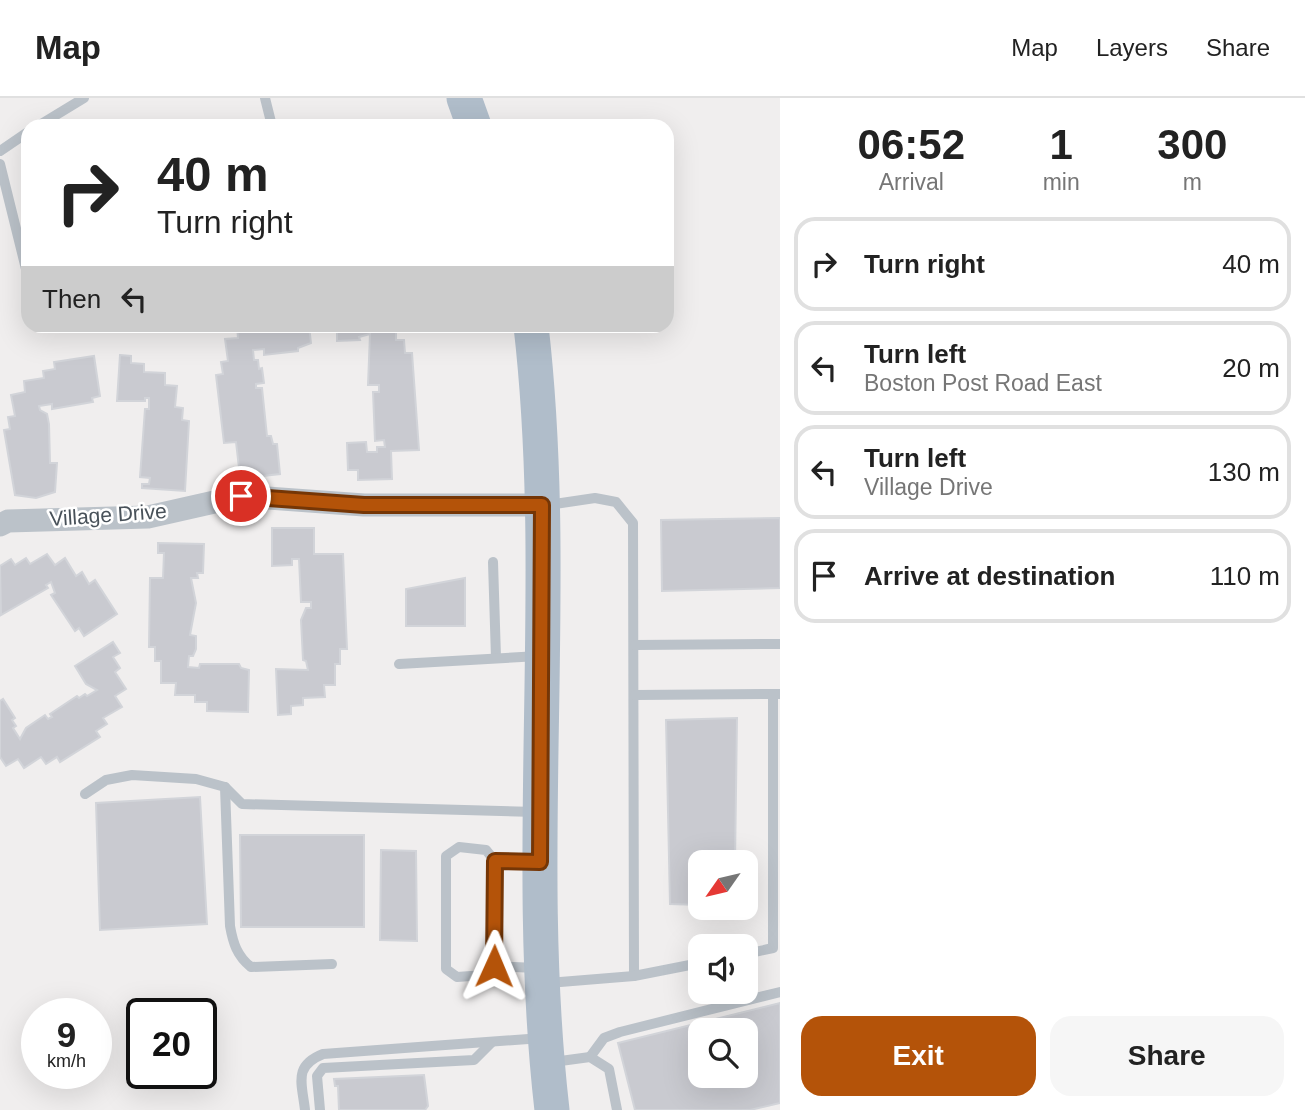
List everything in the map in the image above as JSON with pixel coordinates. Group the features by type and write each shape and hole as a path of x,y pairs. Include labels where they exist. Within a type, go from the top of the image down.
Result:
{"main road":[{"path":"464,98 472,119"},
{"path":"531,333 542,505 541,975 552,1110"}],"street":[{"name":"Village Drive","path":"3,520 148,517 241,496 364,505 542,505"}],"lane":[{"path":"50,119 84,98"},
{"path":"265,98 270,119"},
{"path":"0,151 21,137"},
{"path":"0,164 21,248"},
{"path":"542,505 595,498 616,502 633,523 634,976"},
{"path":"494,562 496,659"},
{"path":"635,645 780,644"},
{"path":"399,664 541,656"},
{"path":"635,695 776,694 773,948 758,951"},
{"path":"85,794 106,780 132,775 196,779 225,787 242,804 542,813"},
{"path":"225,787 230,926 233,944 243,961 251,967 332,964"},
{"path":"459,847 486,850 495,861 494,966 485,975 457,976 446,969 446,856 459,847"},
{"path":"495,861 540,862"},
{"path":"494,966 541,975 634,976 688,965"},
{"path":"590,1057 604,1038 620,1032 780,992"},
{"path":"320,1110 317,1076 323,1068 474,1060 492,1042"},
{"path":"305,1110 301,1072 305,1063 323,1054 492,1042 590,1057 609,1069 617,1110"}],"building":[{"path":"238,333 310,333 311,343 298,348 298,351 264,355 264,349 253,350 254,360 258,360 259,369 262,368 264,383 256,384 256,388 262,388 267,436 271,436 273,444 277,444 280,474 237,479 235,468 239,468 236,442 224,443 216,375 223,374 221,362 228,361 225,339 238,338"},
{"path":"337,333 396,333 396,340 404,340 405,353 412,353 419,450 391,451 392,479 358,480 358,470 348,470 347,443 366,442 367,452 377,452 377,447 385,447 384,440 375,441 373,392 379,392 379,385 368,385 370,334 359,337 360,340 337,341"},
{"path":"120,355 131,356 131,363 144,364 144,372 165,373 165,385 177,386 175,407 183,408 182,420 189,421 185,491 142,488 142,484 149,484 150,478 140,477 145,409 149,409 149,398 145,398 145,401 117,401"},
{"path":"94,356 100,396 92,398 93,402 52,409 52,404 39,406 40,410 47,414 49,424 50,463 57,463 55,492 36,498 15,495 4,430 10,429 8,417 15,416 11,395 25,392 24,381 44,378 43,371 55,369 54,362"},
{"path":"780,518 780,588 662,591 661,520"},
{"path":"272,528 314,528 314,554 343,554 347,649 340,649 340,664 335,664 335,685 324,685 325,697 303,698 303,705 291,706 291,714 278,715 276,669 308,670 306,661 303,660 301,620 306,608 311,608 311,602 301,602 299,559 292,559 292,565 272,566"},
{"path":"158,543 204,544 203,573 197,573 198,578 191,578 196,603 190,635 196,636 196,649 193,656 189,656 188,667 199,668 200,664 239,664 241,668 249,670 248,712 207,711 207,702 195,702 195,695 175,695 176,683 161,683 161,661 155,661 155,647 149,647 150,578 163,578 164,553 158,553"},
{"path":"47,554 55,565 65,558 76,576 82,572 89,584 95,580 117,614 84,636 79,628 75,631 51,595 55,593 51,582 46,585 48,588 1,615 0,566 11,559 15,565 26,558 30,564"},
{"path":"465,578 465,626 406,626 406,589"},
{"path":"113,642 120,653 113,657 120,668 115,672 126,689 115,696 122,707 103,718 107,724 96,731 100,737 60,762 57,757 46,764 41,757 24,768 18,759 6,766 0,757 0,701 3,699 15,718 12,720 16,726 13,728 20,739 26,728 45,715 48,719 52,717 50,714 77,696 87,696 97,690 86,684 75,666"},
{"path":"737,718 735,850 688,850 688,905 670,904 666,720"},
{"path":"200,797 207,924 100,930 96,803"},
{"path":"240,835 364,835 364,927 241,927"},
{"path":"381,850 416,851 417,941 380,940"},
{"path":"780,1003 780,1103 750,1110 635,1110 618,1043 688,1026 688,1088 758,1088 758,1018 719,1018"},
{"path":"424,1075 428,1106 425,1110 339,1110 338,1086 335,1086 334,1079"}],"route":[{"path":"241,496 364,505 542,505 540,862 495,861 494,966"}]}
